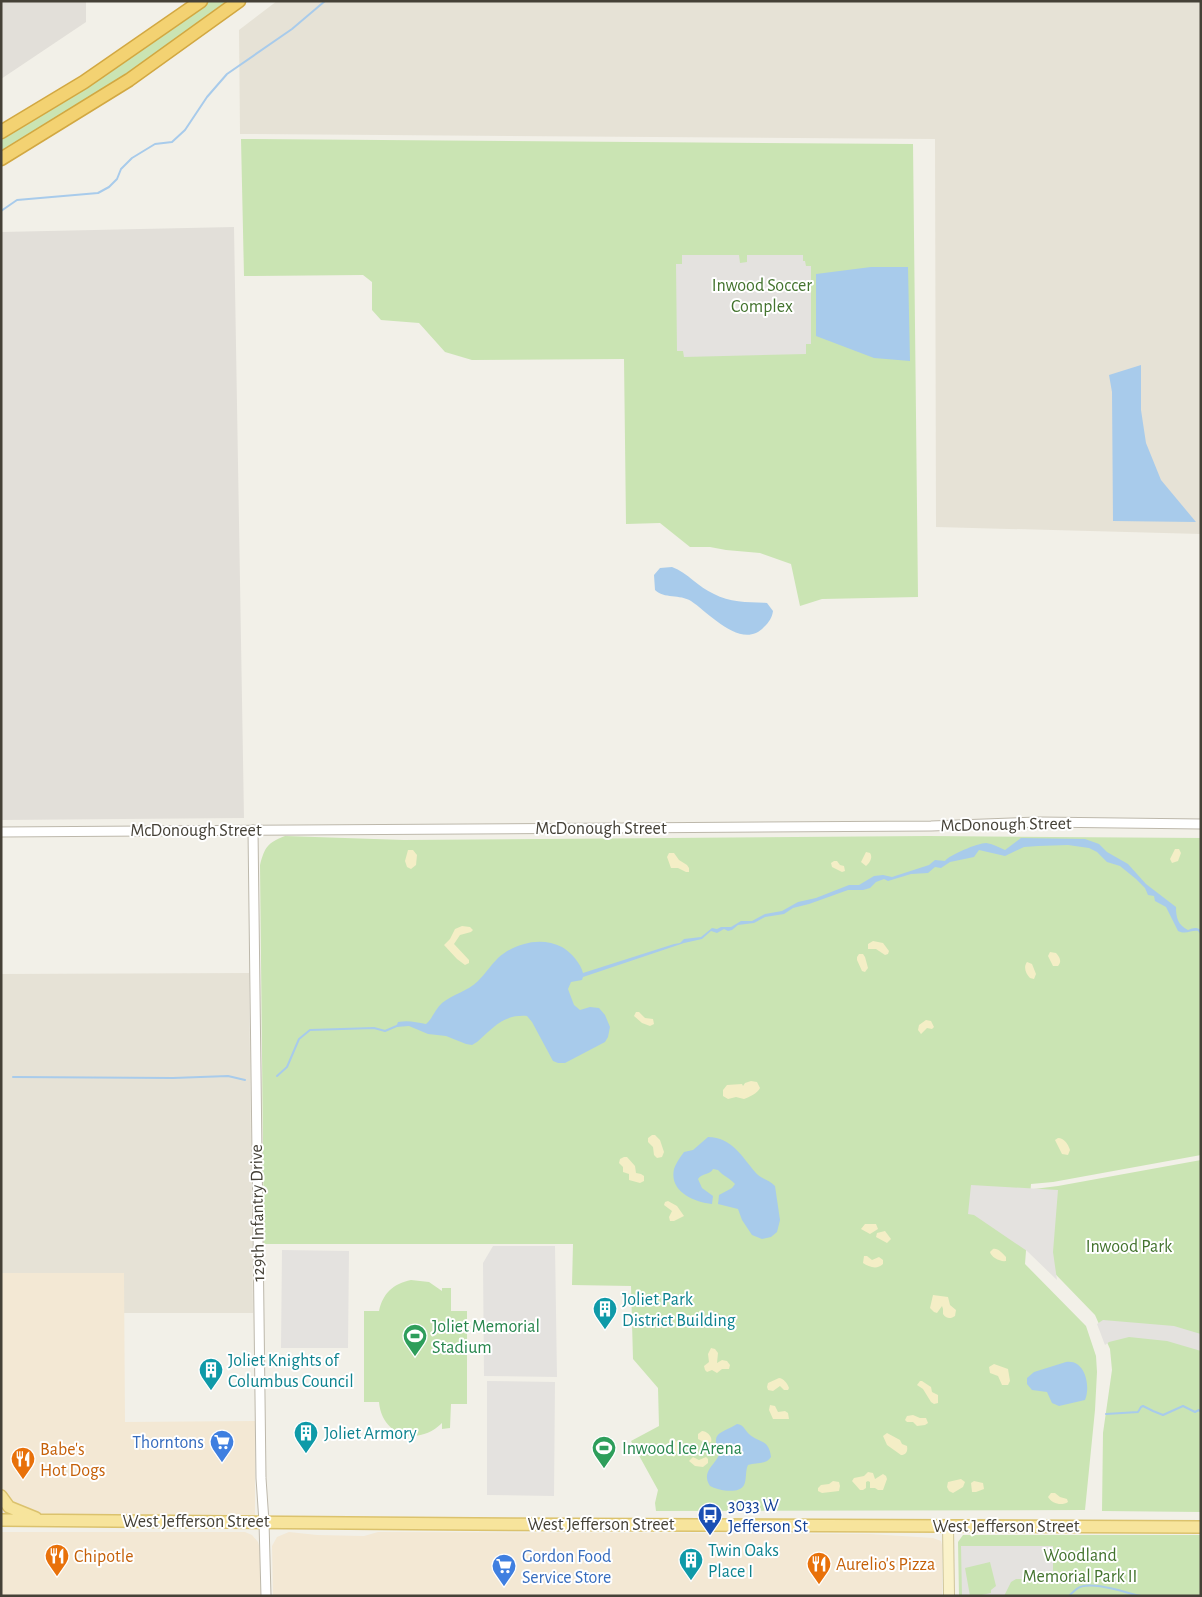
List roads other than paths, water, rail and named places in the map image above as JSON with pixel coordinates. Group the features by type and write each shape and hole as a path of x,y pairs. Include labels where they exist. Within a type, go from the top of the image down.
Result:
{"highway":[{"path":"1,132 84,82 201,1"},
{"path":"1,159 129,80 240,1"}],"main road":[{"path":"1,1496 9,1507 43,1520"},
{"name":"West Jefferson Street","path":"1,1520 1201,1527"},
{"path":"948,1526 949,1596"}],"street":[{"name":"McDonough Street","path":"1,832 931,826 1039,822 1201,824"},
{"name":"129th Infantry Drive","path":"253,830 261,1478 266,1596"}],"water":[{"path":"871,267 908,267 910,361 874,358 816,336 816,274"},
{"path":"1141,365 1141,410 1146,443 1161,480 1196,522 1113,521 1112,392 1109,375"},
{"path":"672,567 720,597 740,602 767,603 773,611 769,622 755,633 746,635 726,628 687,599 659,593 655,590 654,575 660,568"},
{"path":"1021,838 1085,839 1099,844 1107,852 1128,864 1146,884 1176,907 1177,918 1182,926 1188,930 1199,929 1201,930 1201,935 1198,931 1184,933 1178,931 1166,907 1155,901 1154,896 1148,895 1145,888 1136,879 1120,866 1107,862 1097,852 1089,848 1068,845 1024,847 1005,856 979,850 974,857 950,862 941,868 935,867 928,873 911,874 888,881 884,879 876,882 870,888 848,890 793,908 784,914 765,917 754,923 738,925 732,930 724,929 717,933 711,931 702,939 684,943 583,977 582,980 571,982 568,989 574,1005 580,1010 590,1007 599,1008 605,1015 610,1027 605,1042 565,1063 553,1061 527,1016 511,1017 499,1023 472,1045 446,1036 428,1034 409,1026 396,1027 398,1022 402,1021 426,1024 442,1003 474,984 498,958 520,945 546,942 562,947 575,958 583,973 680,943 684,939 701,937 712,928 731,927 741,921 752,921 765,914 782,911 798,902 816,898 849,885 859,885 874,876 892,877 929,865 935,860 945,861 971,847 986,843 1005,850"},
{"path":"708,1137 724,1140 730,1144 758,1175 775,1186 780,1220 777,1232 771,1237 762,1239 752,1235 742,1220 738,1209 718,1204 719,1195 732,1188 735,1184 718,1170 713,1169 698,1179 702,1188 713,1196 712,1204 690,1198 675,1183 673,1177 674,1169 681,1156 684,1152 693,1150"},
{"path":"1066,1362 1073,1362 1078,1365 1085,1375 1087,1394 1085,1400 1059,1406 1052,1403 1047,1392 1032,1390 1027,1384 1027,1378 1034,1372"},
{"path":"737,1424 743,1426 749,1434 766,1444 771,1457 764,1462 748,1465 745,1483 738,1490 728,1491 713,1488 710,1486 707,1477 709,1469 719,1455 716,1438 721,1432"}],"waterway":[{"path":"1,211 17,200 98,193 109,187 117,179 121,169 132,158 155,144 172,142 185,130 207,97 227,74 292,29 325,1"},
{"path":"277,1076 287,1067 299,1039 310,1030 374,1028 385,1031 399,1025"},
{"path":"13,1077 173,1078 228,1076 245,1080"},
{"path":"1106,1414 1138,1412 1143,1406 1163,1415 1183,1406 1195,1412 1199,1410 1201,1412"},
{"path":"1069,1596 1078,1588 1091,1585 1141,1596"}],"place":[{"name":"Joliet Park District Building","path":"605,1330"},
{"name":"Joliet Memorial Stadium","path":"415,1357"},
{"name":"Joliet Knights of Columbus Council","path":"211,1391"},
{"name":"Joliet Armory","path":"306,1454"},
{"name":"Thorntons","path":"222,1463"},
{"name":"Inwood Ice Arena","path":"604,1469"},
{"name":"Babe's Hot Dogs","path":"23,1480"},
{"name":"3033 W Jefferson St","path":"710,1536"},
{"name":"Chipotle","path":"57,1577"},
{"name":"Twin Oaks Place I","path":"691,1581"},
{"name":"Aurelio's Pizza","path":"819,1585"},
{"name":"Gordon Food Service Store","path":"504,1587"}],"park label":[{"name":"Inwood Soccer Complex","path":"762,295"},
{"name":"Inwood Park","path":"1129,1246"},
{"name":"Woodland Memorial Park II","path":"1080,1565"}]}
